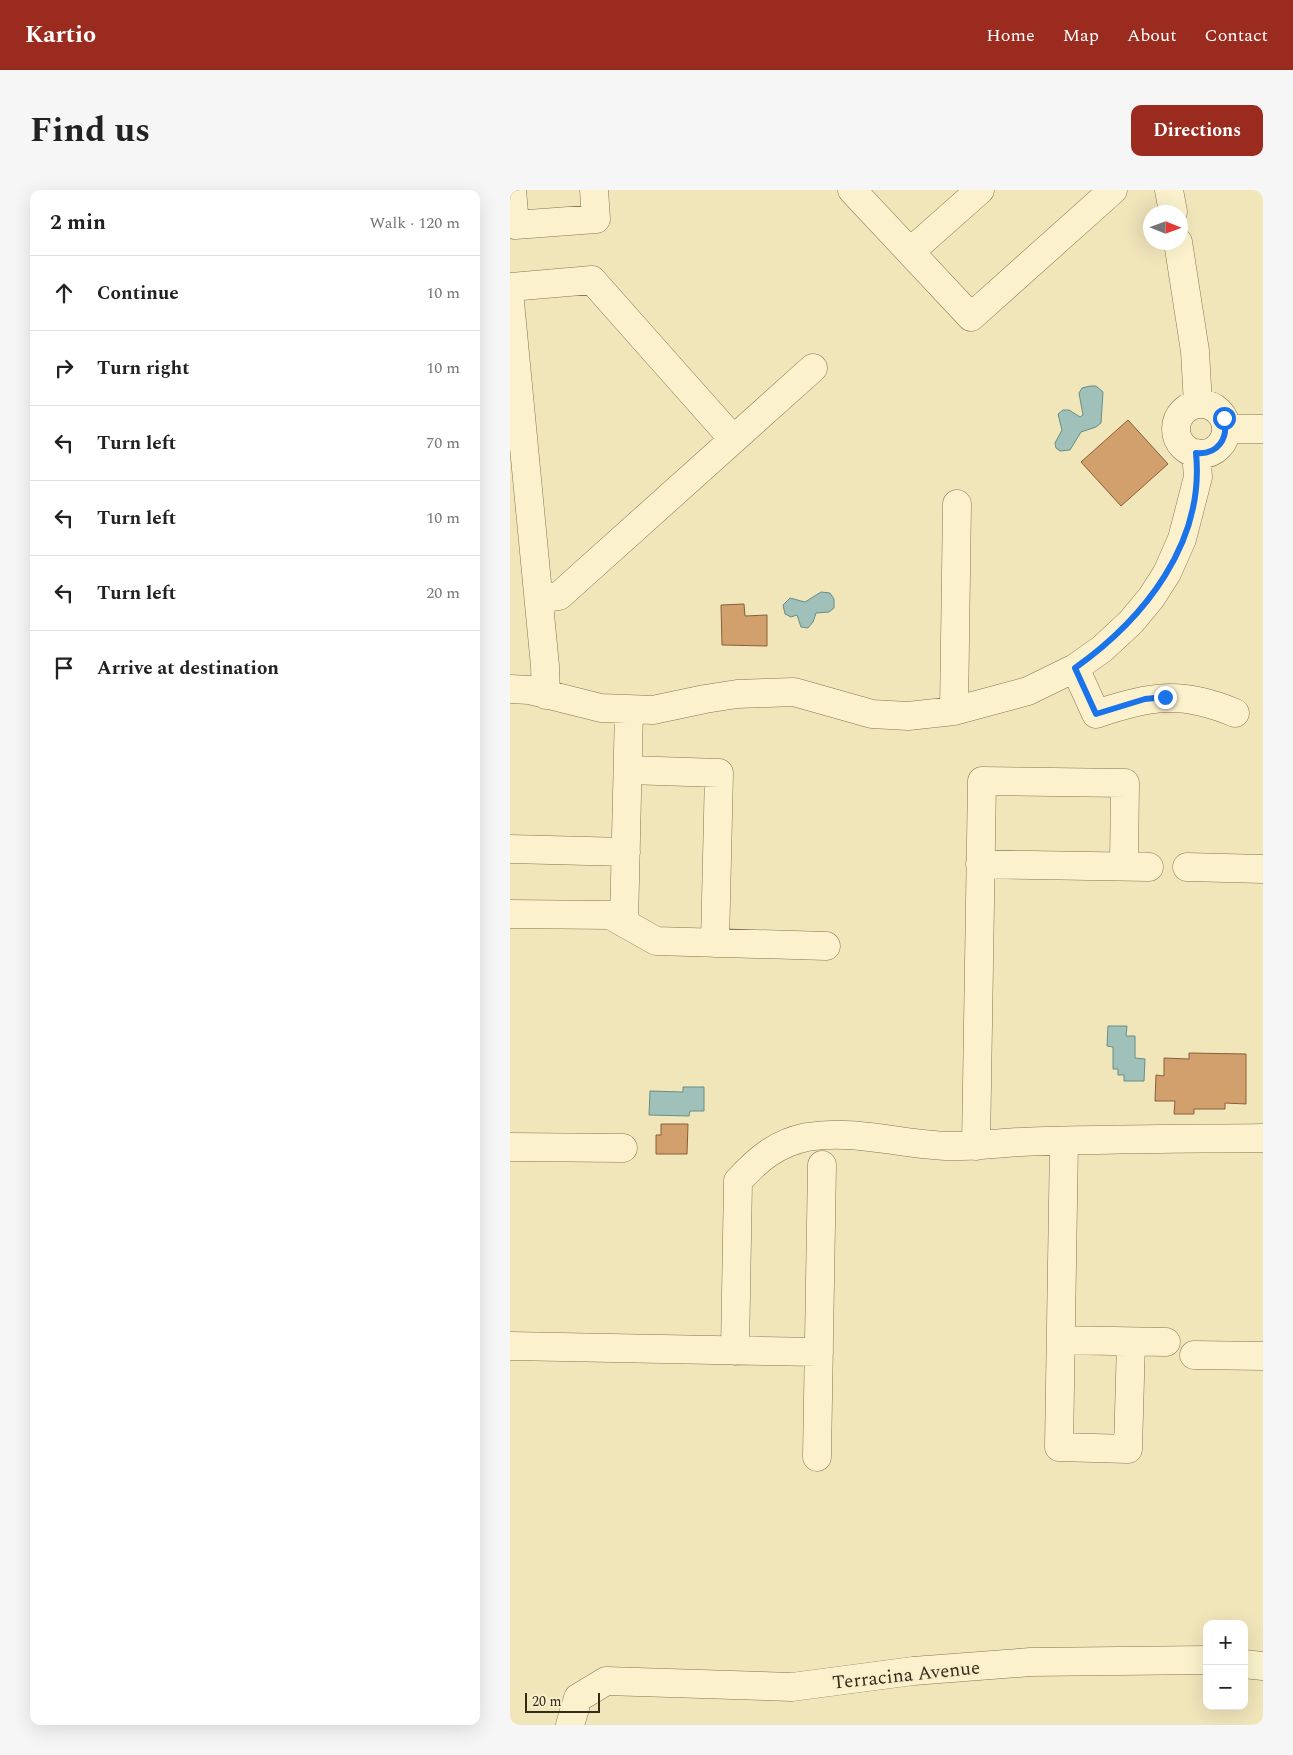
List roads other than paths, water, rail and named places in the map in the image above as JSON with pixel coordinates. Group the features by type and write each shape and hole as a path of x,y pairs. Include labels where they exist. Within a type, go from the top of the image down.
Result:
{"street":[{"path":"512,190 515,225 596,219 594,190"},
{"path":"852,190 971,317 1113,190"},
{"path":"910,252 980,190"},
{"path":"1169,190 1172,205"},
{"path":"1179,250 1194,343 1198,404"},
{"path":"510,287 592,280 733,439"},
{"path":"510,302 539,599 546,695"},
{"path":"539,599 559,596 813,368"},
{"path":"1198,404 1208,405 1218,410 1224,418 1226,429 1220,445 1213,451 1196,453 1181,443 1177,434 1177,423 1181,414 1189,407 1198,404"},
{"path":"1226,429 1263,430"},
{"path":"510,689 529,690 601,708 629,710 653,710 705,698 794,692 872,714 908,716 954,711 1028,691 1075,668 1102,649 1131,622 1151,598 1167,573 1182,539 1192,508 1198,477 1196,453"},
{"path":"954,711 957,504"},
{"path":"1075,668 1096,714 1145,699 1165,697 1203,701 1235,713"},
{"path":"624,923 629,710"},
{"path":"628,770 719,773 715,943"},
{"path":"976,1146 980,864 982,781 1125,783 1136,866 980,864"},
{"path":"510,849 626,852"},
{"path":"1187,867 1263,869"},
{"path":"510,914 610,915 656,941 826,946"},
{"path":"735,1351 738,1181 756,1160 777,1146 806,1138 836,1135 859,1135 917,1144 976,1146 1064,1142 1263,1138"},
{"path":"1064,1142 1059,1447 1128,1449 1131,1342"},
{"path":"510,1147 623,1148"},
{"path":"817,1457 822,1165"},
{"path":"1061,1340 1166,1342"},
{"path":"510,1346 819,1352"},
{"path":"1194,1355 1263,1356"},
{"name":"Terracina Avenue","path":"570,1725 578,1698 606,1681 792,1687 913,1671 1031,1662 1203,1660"},
{"path":"1248,1664 1263,1666"}],"water":[{"path":"1096,386 1103,392 1101,423 1096,427 1081,432 1070,450 1060,451 1056,448 1055,443 1062,430 1058,414 1063,410 1069,410 1080,417 1083,415 1079,393 1082,388"},
{"path":"821,592 830,593 834,599 834,608 829,612 816,613 813,622 808,628 801,627 797,615 791,617 785,614 783,605 790,598 805,602"},
{"path":"1108,1026 1127,1026 1126,1036 1135,1036 1135,1058 1145,1059 1144,1081 1124,1081 1124,1075 1118,1075 1118,1069 1113,1069 1113,1047 1107,1046"},
{"path":"683,1087 704,1087 704,1111 690,1111 689,1116 649,1115 650,1091 683,1092"}]}
